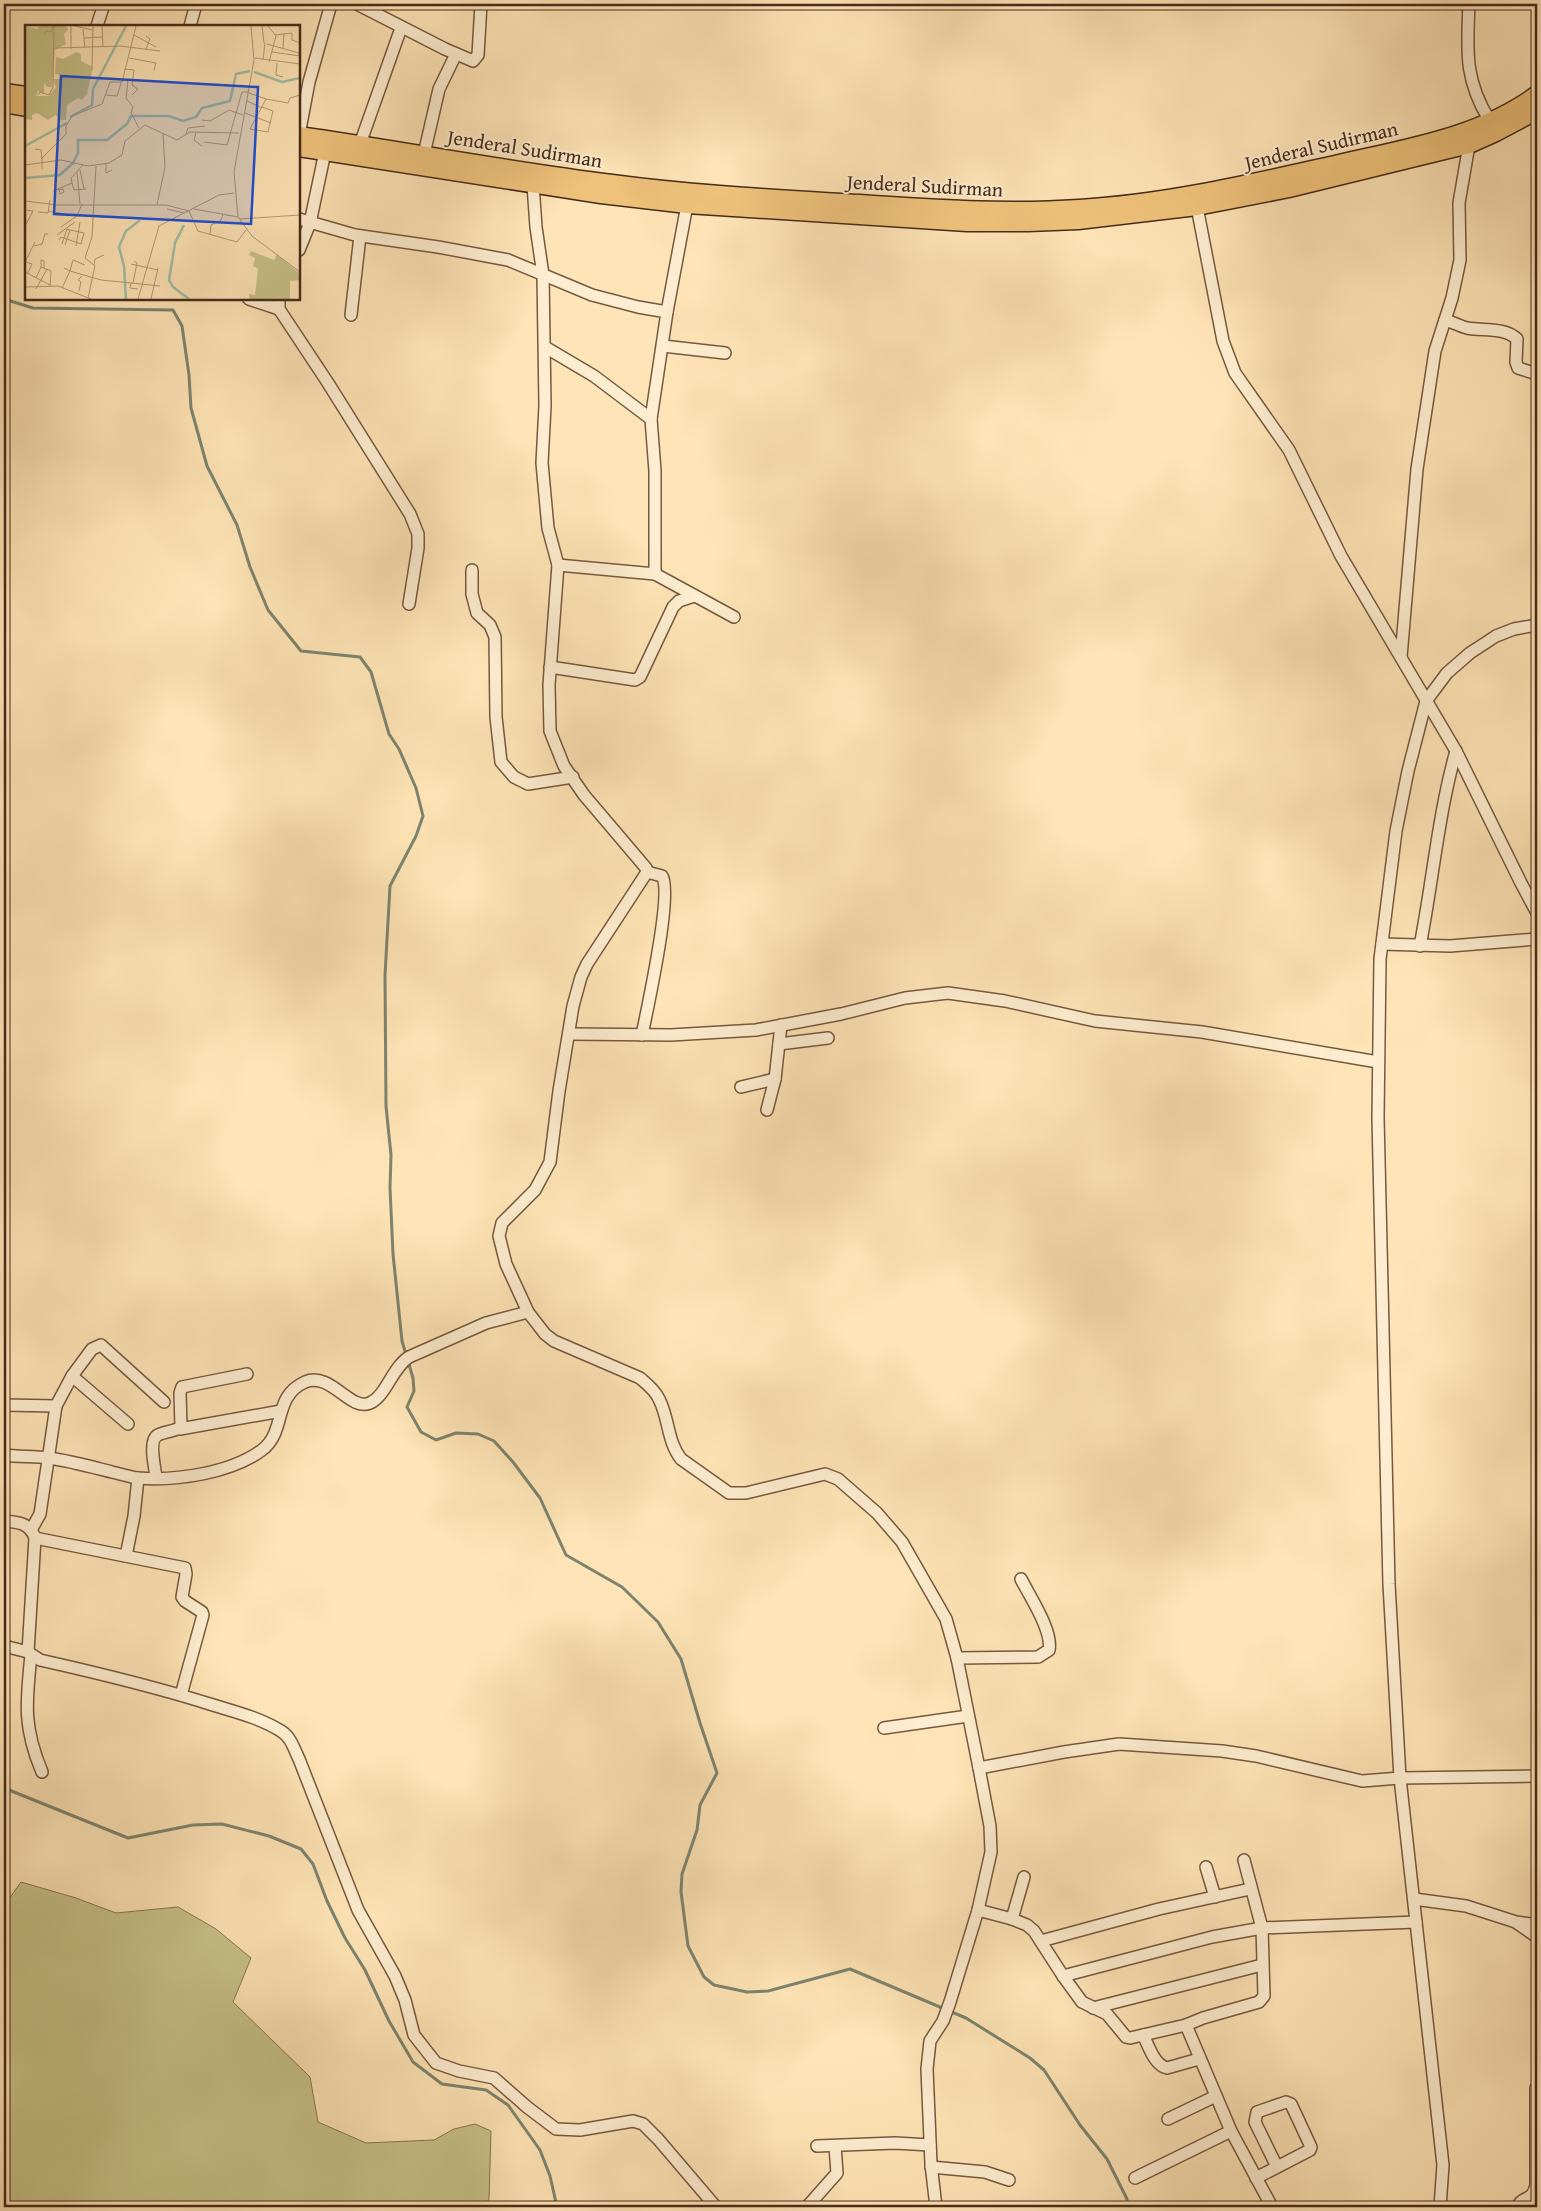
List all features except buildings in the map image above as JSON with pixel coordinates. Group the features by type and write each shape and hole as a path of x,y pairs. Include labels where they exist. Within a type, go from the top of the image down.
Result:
{"highway":[{"path":"4,92 25,95"},
{"name":"Jenderal Sudirman","path":"300,135 573,178 688,192 968,210 1078,209 1133,204 1196,195 1416,146 1454,135 1490,121 1537,94"},
{"path":"4,104 25,108"},
{"path":"300,148 533,185 686,205 928,221 1020,223 1078,221 1197,207 1290,189 1469,145 1537,111"}],"street":[{"path":"96,25 104,4"},
{"path":"190,25 196,4"},
{"path":"300,129 305,98 331,4"},
{"path":"357,4 401,28 471,61 477,58 480,4"},
{"path":"1469,4 1470,81 1490,121"},
{"path":"360,144 401,28"},
{"path":"424,154 439,89 456,54"},
{"path":"1401,657 1417,469 1435,350 1445,320 1460,260 1459,204 1469,145"},
{"path":"300,248 310,223 325,152"},
{"path":"533,185 536,227 543,275 545,406 542,463 548,528 558,565 550,668 550,732 559,755 572,778 594,809 605,819 646,868 647,872"},
{"path":"655,574 656,471 651,419 686,205"},
{"path":"1197,207 1221,333 1234,373 1290,450 1341,556 1456,750 1537,913"},
{"path":"300,219 360,236 438,247 508,260 592,295 667,312"},
{"path":"351,315 360,236"},
{"path":"255,300 279,304 410,514 418,534 418,548 409,604"},
{"path":"1445,320 1465,327 1513,334 1517,339 1516,362 1518,368 1537,374"},
{"path":"663,346 725,353"},
{"path":"545,348 594,376 651,419"},
{"path":"558,565 655,574 734,617"},
{"path":"472,570 472,594 478,613 490,625 495,636 496,717 501,762 514,777 528,784 572,778"},
{"path":"550,668 635,680 640,677 673,607 679,601 694,596"},
{"path":"1440,2207 1444,2165 1400,1778 1389,1584 1378,1118 1380,959 1396,831 1408,771 1426,701 1447,673 1477,648 1496,636 1514,629 1537,625"},
{"path":"1420,946 1438,829 1456,750"},
{"path":"647,872 587,964 581,977 576,992 559,1091 550,1162 541,1183 502,1223 499,1236 506,1264 528,1312 549,1338 640,1378 650,1387 659,1399 666,1427 681,1459 729,1493 746,1493 826,1474 846,1484 877,1513 902,1542 941,1609 957,1658 990,1826 991,1852 978,1910 950,2002 942,2021 930,2041 927,2069 930,2145 936,2207"},
{"path":"642,1035 662,924 665,883 662,876 647,872"},
{"path":"1382,944 1420,946 1475,945 1537,939"},
{"path":"569,1034 642,1035 749,1031 841,1014 905,998 948,993 1005,1001 1095,1021 1202,1032 1378,1062"},
{"path":"767,1110 775,1079 782,1025"},
{"path":"779,1044 828,1038"},
{"path":"741,1087 775,1079"},
{"path":"4,1455 50,1458 138,1478 209,1473 252,1457 271,1442 282,1405 289,1394 306,1382 325,1382 362,1404 372,1402 378,1398 406,1359 480,1326 528,1312"},
{"path":"42,1772 30,1739 26,1706 33,1534 40,1514 50,1458 56,1406 72,1376 92,1348 101,1344 164,1402"},
{"path":"180,1429 180,1393 182,1387 248,1374"},
{"path":"72,1376 128,1424"},
{"path":"4,1405 56,1406"},
{"path":"156,1477 152,1446 153,1440 157,1435 180,1429 281,1411"},
{"path":"126,1556 135,1508 138,1478"},
{"path":"4,1521 22,1524 33,1534 185,1568 186,1574 182,1597 184,1601 202,1612 203,1615 181,1695"},
{"path":"957,1658 1038,1657 1049,1650 1050,1645 1046,1629 1021,1579"},
{"path":"4,1646 29,1654 40,1660 131,1680 181,1695 260,1720 282,1731 289,1737 300,1759 358,1910 395,1976 405,2000 414,2035 436,2063 459,2072 494,2078 556,2129 580,2130 633,2121 643,2124 716,2207"},
{"path":"884,1728 968,1716"},
{"path":"979,1768 1055,1753 1119,1744 1222,1751 1256,1756 1362,1781 1400,1778 1537,1776"},
{"path":"978,1910 1027,1925 1041,1942 1082,2002 1107,2014 1126,2037 1143,2035 1186,2025 1203,2018 1259,2002 1264,1996 1262,1928 1250,1889 1244,1860"},
{"path":"1206,1867 1215,1897"},
{"path":"1012,1919 1024,1877"},
{"path":"1041,1942 1159,1909 1250,1889"},
{"path":"1414,1899 1466,1906 1516,1922 1537,1925"},
{"path":"1063,1976 1212,1937 1262,1928 1416,1922"},
{"path":"1516,1922 1537,1937"},
{"path":"1092,2008 1262,1965"},
{"path":"1186,2025 1231,2131 1272,2207"},
{"path":"1143,2035 1154,2056 1164,2068 1199,2059"},
{"path":"1517,2207 1522,2201 1534,2194 1536,2184 1536,2088"},
{"path":"1168,2119 1216,2096"},
{"path":"1256,2178 1277,2168 1310,2150 1312,2147 1291,2104 1286,2102 1258,2112 1255,2116 1255,2122 1277,2168"},
{"path":"1135,2178 1231,2131"},
{"path":"817,2146 895,2143 930,2145"},
{"path":"807,2207 837,2173 835,2146"},
{"path":"932,2167 985,2172 1009,2180"}],"shaded area":[{"path":"21,1882 76,1898 116,1913 178,1907 216,1929 251,1958 233,2002 310,2077 318,2122 366,2143 434,2140 454,2129 475,2124 491,2131 489,2199 484,2207 4,2207 4,1902 6,1903"}],"waterway":[{"path":"4,299 33,308 173,310 182,326 189,375 191,408 207,466 237,525 250,567 268,610 301,651 360,657 371,672 389,734 399,749 416,788 423,816 416,836 390,886 385,975 386,1106 391,1155 390,1188 393,1254 402,1341 413,1378 414,1391 407,1407 421,1432 436,1440 456,1433 478,1434 494,1441 513,1462 540,1498 566,1555 622,1587 658,1622 681,1659 717,1773 700,1805 697,1830 682,1874 681,1892 688,1946 704,1977 714,1985 747,1992 768,1991 850,1969 966,2018 1030,2058 1044,2070 1080,2125 1107,2159 1127,2199 1127,2207"},
{"path":"4,1788 128,1838 193,1825 222,1824 269,1836 301,1849 313,1864 327,1901 345,1938 365,1970 389,2021 413,2062 442,2084 486,2090 508,2105 540,2150 550,2176 557,2207"}]}
